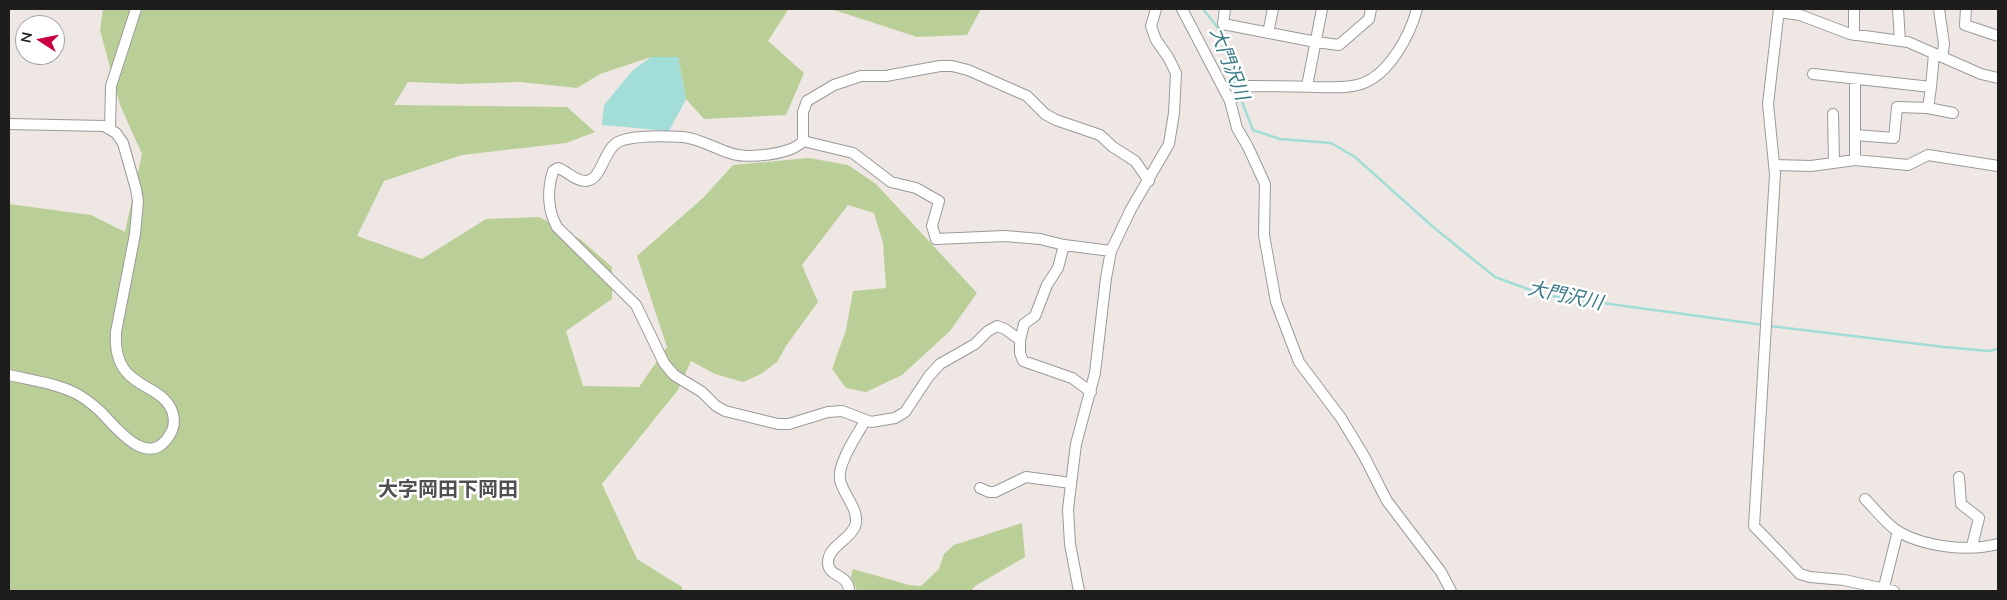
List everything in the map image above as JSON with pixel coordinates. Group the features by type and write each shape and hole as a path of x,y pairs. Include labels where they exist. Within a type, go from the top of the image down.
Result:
{"street":[{"path":"110,129 111,86 136,9"},
{"path":"1079,591 1069,531 1068,509 1076,444 1095,372 1111,251 1131,209 1149,182 1169,144 1176,89 1176,73 1156,40 1151,26 1156,9"},
{"path":"1182,9 1237,95 1236,128 1248,147 1265,184 1264,235 1276,302 1299,362 1341,418 1364,456 1387,501 1441,572 1451,591"},
{"path":"1226,9 1223,24 1340,45 1369,19 1371,9"},
{"path":"1268,33 1273,9"},
{"path":"1307,86 1322,9"},
{"path":"1237,95 1248,86 1343,87 1362,84 1377,75 1392,60 1412,26 1417,9"},
{"path":"1854,9 1854,35"},
{"path":"1898,9 1900,42"},
{"path":"1928,108 1938,55 1944,44 1938,9"},
{"path":"1966,9 1965,25 1998,36"},
{"path":"1894,591 1882,590 1844,580 1810,577 1800,574 1754,526 1768,313 1775,165 1768,104 1779,10 1800,14 1854,35 1908,42 1981,74 1998,76"},
{"path":"1020,340 1005,329 997,326 988,331 974,344 940,364 929,376 905,412 895,418 871,422 842,411 828,412 789,424 778,424 725,411 716,406 702,392 674,375 664,363 636,305 556,227 551,216 549,203 550,182 553,171 558,168 565,170 578,180 587,181 595,177 608,152 617,142 630,138 683,137 697,140 741,156 786,152 799,146 803,141 803,112 807,101 834,85 861,76 886,76 940,66 952,66 968,70 1027,96 1045,114 1056,120 1100,135 1113,147 1135,161 1149,182"},
{"path":"1813,74 1931,87"},
{"path":"1855,80 1855,160"},
{"path":"1855,135 1894,138 1897,107 1928,108 1953,113"},
{"path":"1833,114 1834,162"},
{"path":"9,124 82,125 110,129 116,133 123,143 138,201 136,234 115,344 122,367 130,376 166,402 172,411 174,420 173,430 161,444 146,447 137,445 122,435 99,410 76,394 53,385 9,375"},
{"path":"803,141 853,153 891,182 916,188 939,201 932,226 936,239 1005,236 1040,239 1064,245 1111,251"},
{"path":"1775,165 1811,166 1855,160 1908,165 1928,155 1998,166"},
{"path":"1064,245 1058,268 1047,285 1035,316 1024,324 1020,340 1020,353 1023,361 1072,378 1091,392"},
{"path":"849,591 849,585 846,580 832,572 828,567 827,561 854,528 856,522 855,515 840,481 840,472 843,462 865,421"},
{"path":"980,488 989,492 995,492 1026,477 1071,483"},
{"path":"1959,477 1961,504 1979,518 1972,546"},
{"path":"1865,499 1898,531 1935,546 1998,544"},
{"path":"1882,590 1898,531"}],"green space":[{"path":"103,9 794,9 788,10 768,41 804,73 786,115 704,119 686,99 678,57 651,57 600,74 577,88 520,82 459,84 408,82 394,105 567,107 595,132 566,143 462,155 384,181 357,236 422,259 486,219 539,217 580,239 612,267 612,299 566,331 583,386 639,387 667,347 637,256 703,198 733,165 809,158 848,165 876,184 977,293 950,331 902,375 866,392 846,388 832,369 846,330 853,291 886,288 883,243 874,213 848,205 802,265 818,302 786,346 777,362 761,374 743,382 715,374 691,361 678,390 602,484 637,559 682,587 682,591 9,591 9,204 91,215 125,232 142,154 120,105 100,30"},
{"path":"831,9 981,9 967,35 917,37"},
{"path":"1022,523 1025,557 975,586 971,591 857,591 851,577 853,569 909,585 921,586 939,569 944,554 954,545"}],"water":[{"path":"651,57 678,57 686,99 669,131 602,125 604,105 633,70"}],"waterway":[{"name":"大門沢川","path":"1203,9 1218,28 1238,92"},
{"name":"大門沢川","path":"1240,97 1253,130 1280,139 1331,143 1355,157 1432,226 1495,277 1544,295 1764,325"},
{"name":"大門沢川","path":"1770,326 1944,347 1989,351 1998,349"}],"district":[{"name":"大字岡田下岡田","path":"448,490"}]}
